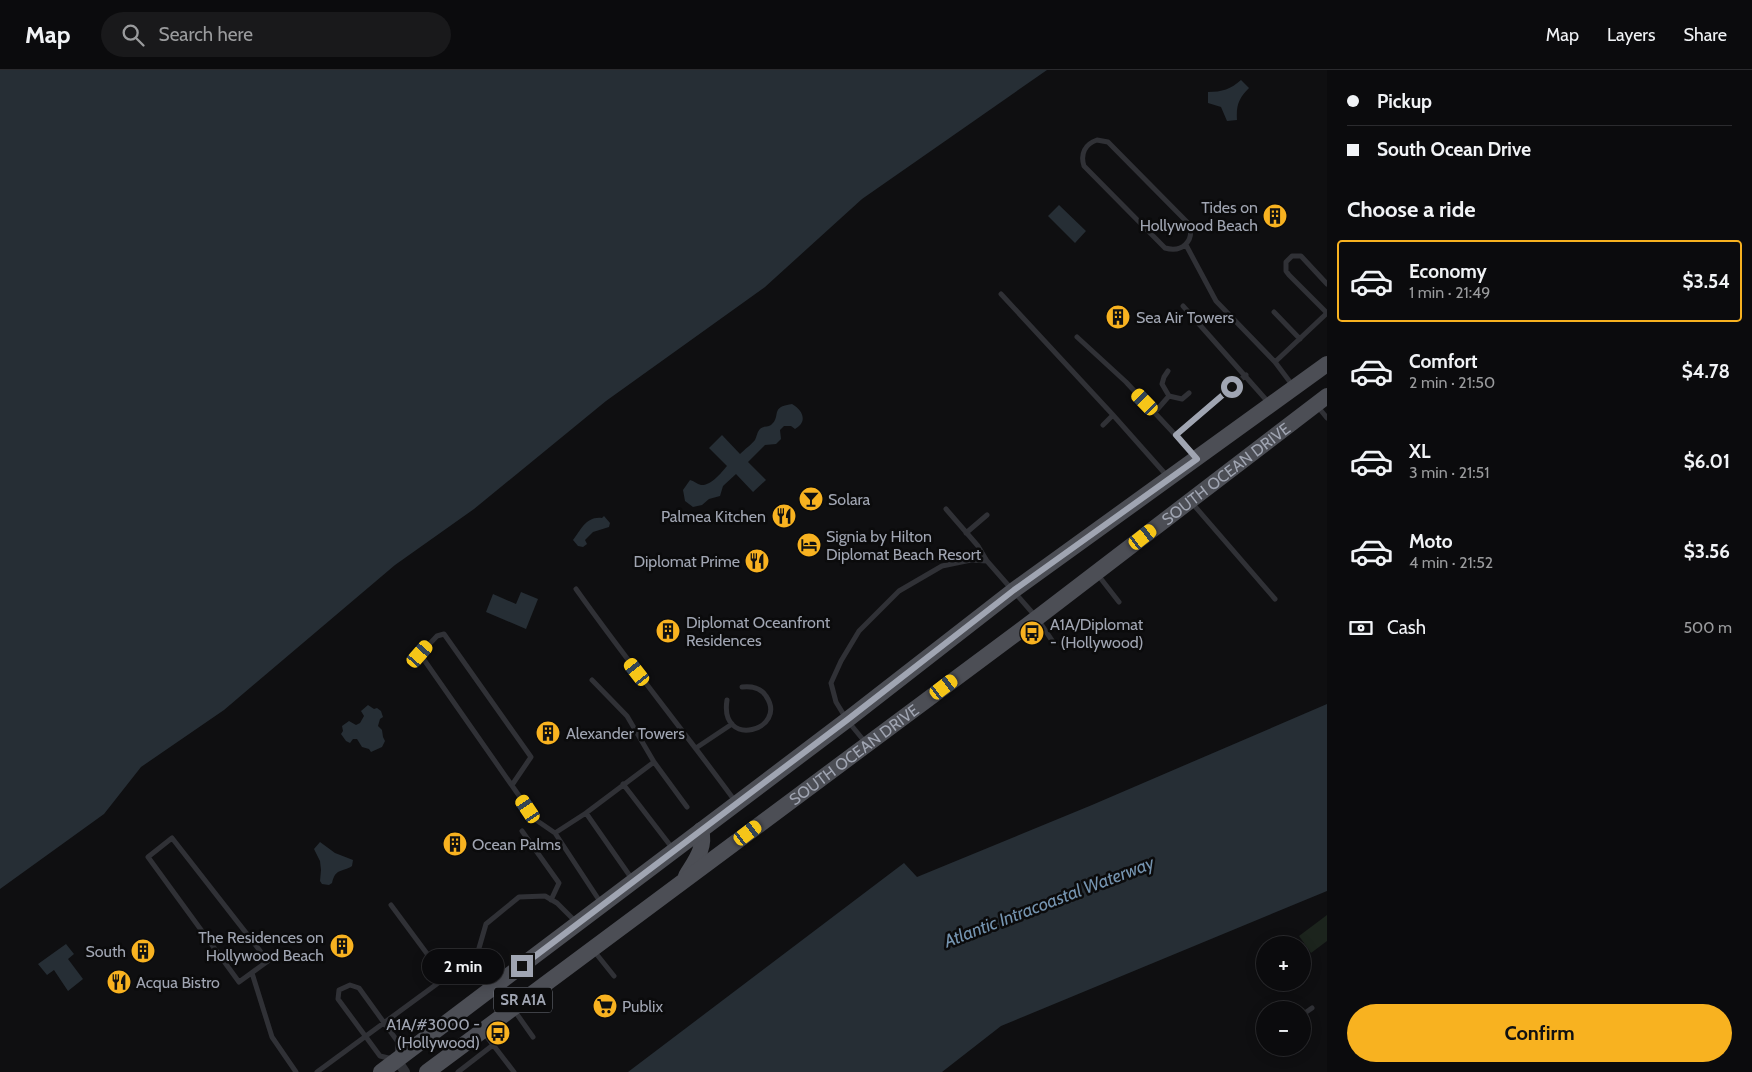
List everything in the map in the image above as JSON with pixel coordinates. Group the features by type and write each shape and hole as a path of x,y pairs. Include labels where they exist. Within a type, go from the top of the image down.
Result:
{"main road":[{"name":"SOUTH OCEAN DRIVE","path":"382,1072 401,1066 494,987 737,804 1014,590 1327,364"},
{"path":"1285,428 1282,416 1284,404 1297,387"},
{"name":"SOUTH OCEAN DRIVE","path":"427,1072 1037,618 1321,400"},
{"path":"682,882 702,850 704,838 702,830"}],"lane":[{"path":"1103,140 1108,142 1190,224 1191,235 1186,245 1176,250 1165,248 1084,166 1082,161 1084,150 1092,142 1103,140"},
{"path":"1186,245 1216,301 1276,362 1297,387"},
{"path":"1276,362 1327,313 1286,271 1286,262 1292,256 1301,256 1327,284"},
{"path":"1001,294 1113,415 1169,479"},
{"path":"1183,306 1199,322 1205,336 1246,375 1271,405"},
{"path":"1274,312 1300,339"},
{"path":"1078,337 1126,382 1197,459"},
{"path":"1168,371 1162,384 1169,396 1182,399 1189,393"},
{"path":"1176,435 1246,375"},
{"path":"1154,412 1169,396"},
{"path":"1321,400 1327,418"},
{"path":"1102,425 1113,415"},
{"path":"1190,501 1275,599"},
{"path":"946,510 987,561 1037,618 1053,642"},
{"path":"966,533 987,515"},
{"path":"866,745 836,702 831,683 840,661 859,631 898,591 942,566 970,560 987,561"},
{"path":"1096,573 1119,602"},
{"path":"576,589 613,642 737,804"},
{"path":"512,785 531,757 444,634 436,636 420,654 536,820 555,834 602,905"},
{"path":"592,680 627,716 654,762 687,806"},
{"path":"727,700 725,710 727,718 732,724 738,728 752,731 758,728 768,718 770,704 762,692 756,688 742,687"},
{"path":"696,748 732,724"},
{"path":"555,834 586,814 654,762"},
{"path":"623,784 674,851"},
{"path":"586,814 634,881"},
{"path":"522,831 560,883 551,900"},
{"path":"172,838 268,961 252,973 239,982 148,857 172,838"},
{"path":"494,987 478,955 486,924 519,897 545,896 557,903 578,923"},
{"path":"317,1072 444,978 391,905"},
{"path":"593,949 614,976"},
{"path":"252,973 272,1037 296,1072"},
{"path":"350,984 359,988 398,1042 401,1066 380,1056 338,999 339,990 350,984"},
{"path":"512,1008 533,1037"},
{"path":"482,1031 514,1072"},
{"path":"458,1072 493,1045"}],"shaded area":[{"path":"1327,915 1327,941 1311,953 1311,936 1299,936"}],"water":[{"path":"0,70 1047,70 862,199 765,287 606,401 474,509 395,565 224,710 141,767 104,814 0,889"},
{"path":"1241,80 1249,88 1239,102 1237,120 1227,121 1221,107 1208,103 1208,92 1226,89 1234,86"},
{"path":"1059,205 1086,231 1075,243 1048,216"},
{"path":"792,404 799,409 803,420 802,423 795,429 791,426 784,426 780,430 781,439 776,444 765,445 748,462 766,480 753,492 736,474 723,486 720,496 709,499 702,505 693,507 685,501 683,490 690,480 705,485 716,478 727,466 709,448 722,435 740,454 755,440 760,429 774,422 777,412 781,407"},
{"path":"604,516 610,523 609,527 593,532 585,540 587,544 583,547 578,546 573,540 584,524 592,519"},
{"path":"521,592 538,599 526,629 486,612 493,594 516,604"},
{"name":"Atlantic Intracoastal Waterway","path":"1327,704 1327,891 1001,1026 942,1072 628,1072 904,863 917,877 1092,805"},
{"path":"368,705 381,711 383,717 380,719 378,726 382,730 385,741 382,747 371,752 369,749 362,747 357,739 353,739 350,743 341,734 343,731 342,726 349,721 356,725 360,723 364,716 361,711"},
{"path":"320,842 335,853 353,860 352,866 337,872 332,883 329,885 322,884 320,881 320,861 314,849"},
{"path":"66,944 74,954 68,959 83,979 68,991 54,970 47,975 38,964"}],"place":[{"name":"Tides on Hollywood Beach","path":"1275,216"},
{"name":"Sea Air Towers","path":"1118,317"},
{"name":"Solara","path":"811,499"},
{"name":"Palmea Kitchen","path":"784,516"},
{"name":"Signia by Hilton Diplomat Beach Resort","path":"809,545"},
{"name":"Diplomat Prime","path":"757,561"},
{"name":"Diplomat Oceanfront Residences","path":"668,631"},
{"name":"A1A/Diplomat - (Hollywood)","path":"1032,633"},
{"name":"Alexander Towers","path":"548,733"},
{"name":"Ocean Palms","path":"455,844"},
{"name":"The Residences on Hollywood Beach","path":"342,946"},
{"name":"South","path":"143,951"},
{"name":"Acqua Bistro","path":"119,982"},
{"name":"Publix","path":"605,1006"},
{"name":"A1A/#3000 - (Hollywood)","path":"498,1033"}],"route":[{"path":"522,966 847,720 1014,590 1197,459 1176,435 1232,387"}]}
